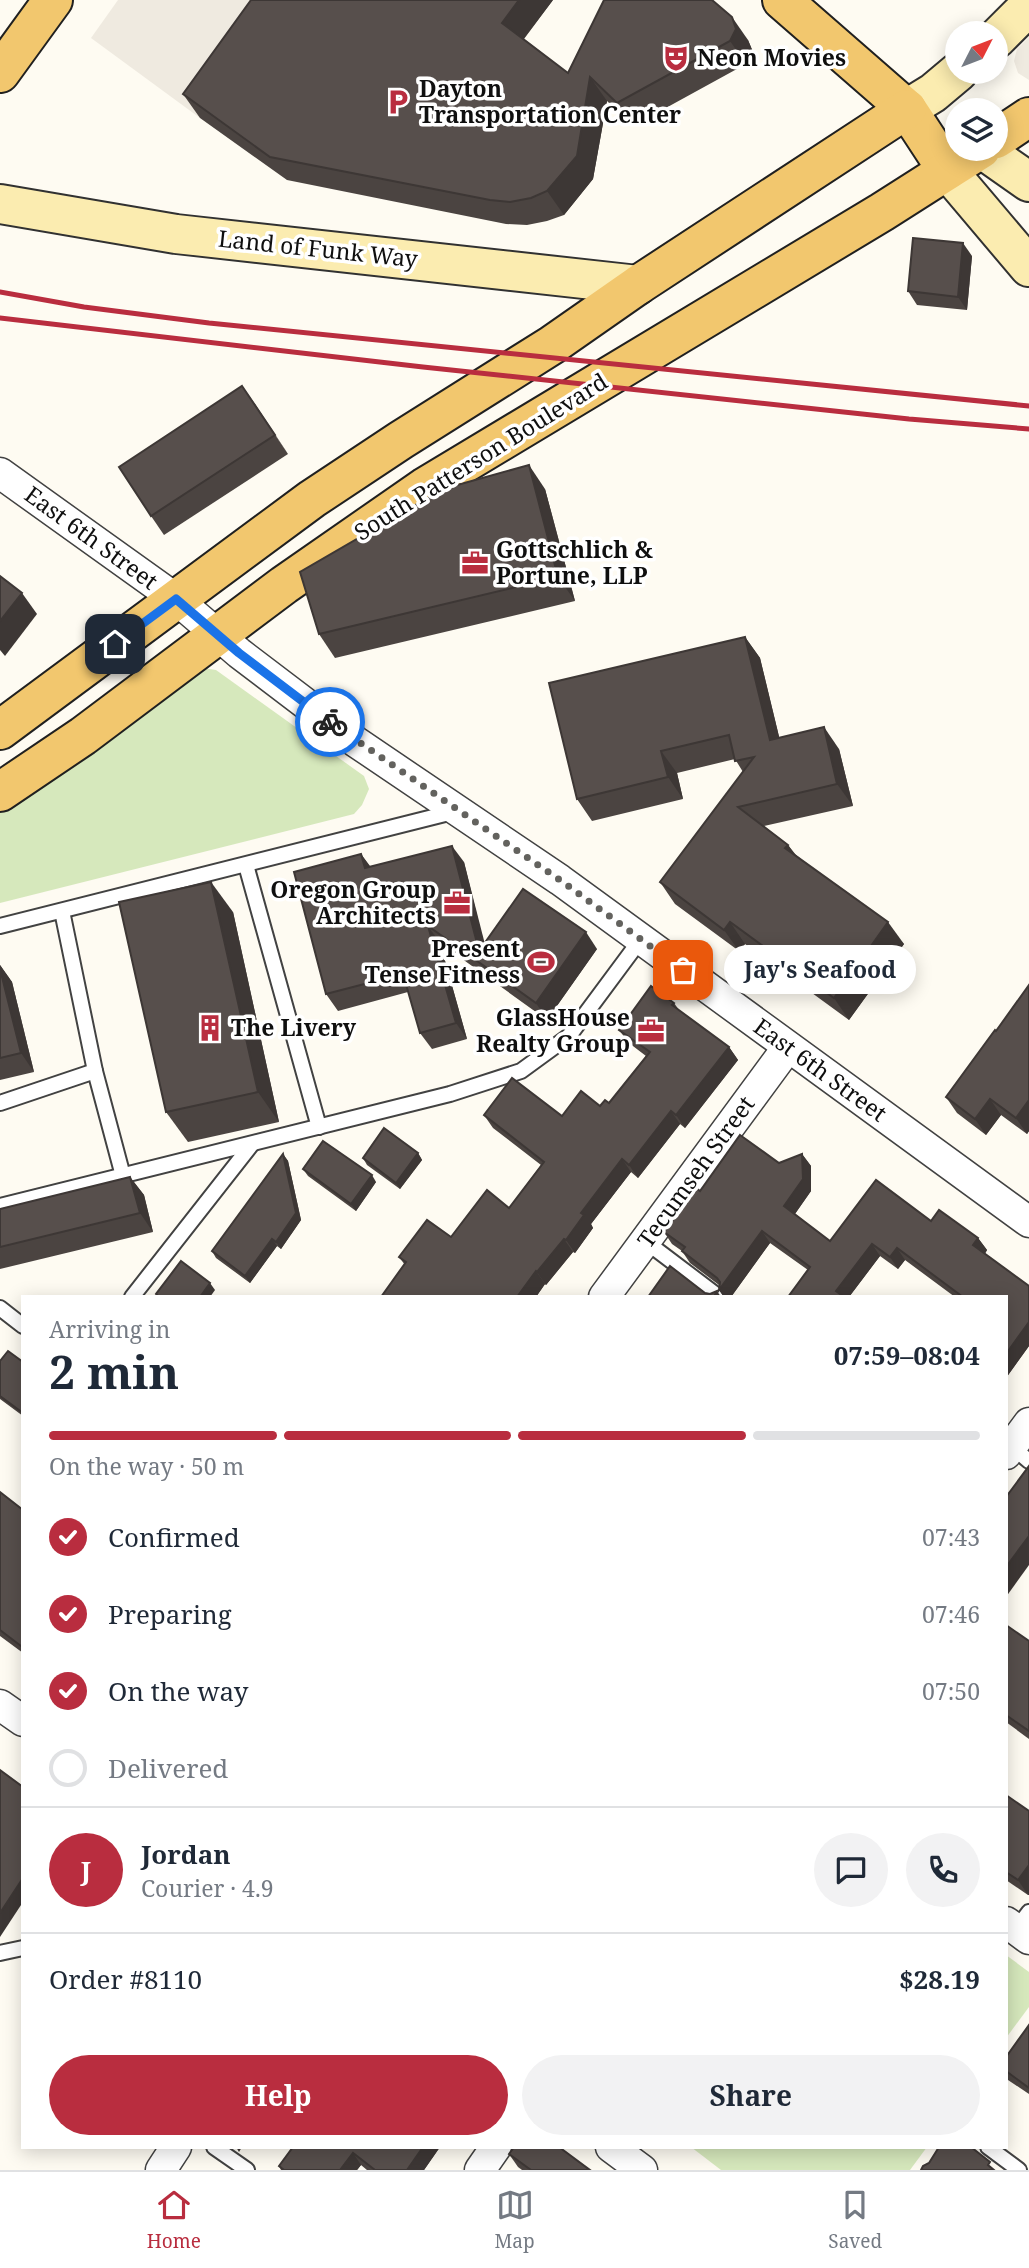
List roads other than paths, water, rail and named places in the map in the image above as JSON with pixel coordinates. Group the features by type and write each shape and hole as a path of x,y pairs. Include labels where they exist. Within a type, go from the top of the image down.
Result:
{"main road":[{"path":"0,74 53,0"},
{"path":"782,0 907,109 945,146"},
{"path":"8,719 312,499 552,345 638,285 907,109"},
{"path":"1008,131 1029,117"},
{"name":"South Patterson Boulevard","path":"0,792 83,736 284,585 425,487 882,212 945,159"}],"street":[{"path":"1008,27 1029,6"},
{"path":"907,109 945,83"},
{"path":"957,161 1029,267"},
{"path":"999,161 1029,182"},
{"name":"Land of Funk Way","path":"0,204 176,234 638,285"},
{"name":"East 6th Street","path":"0,473 176,599 239,653 356,742 460,811 641,939 1029,1222"},
{"name":"Tecumseh Street","path":"605,1295 788,1047"},
{"path":"1016,1454 1029,1423"},
{"path":"0,1705 21,1720"},
{"path":"161,2170 175,2149"},
{"path":"480,2170 495,2149"},
{"path":"614,2149 642,2170"}],"lane":[{"path":"0,926 460,811"},
{"path":"246,865 319,1127"},
{"path":"62,911 95,1071 123,1176"},
{"path":"0,1206 450,1094 521,1071 569,1036 641,939"},
{"path":"0,1104 95,1071"},
{"path":"134,1295 253,1144"},
{"path":"645,1241 716,1295"},
{"path":"0,1308 21,1324"},
{"path":"0,1953 21,1948"},
{"path":"217,2149 247,2170"},
{"path":"991,2149 1020,2170"}],"railway":[{"path":"0,292 84,307 209,323 1029,406"},
{"path":"0,318 423,367 909,419 1029,429"}],"place":[{"name":"Neon Movies","path":"676,58"},
{"name":"Dayton Transportation Center","path":"398,102"},
{"name":"Gottschlich & Portune, LLP","path":"475,563"},
{"name":"Oregon Group Architects","path":"457,903"},
{"name":"Present Tense Fitness","path":"541,962"},
{"name":"Jay's Seafood","path":"683,970"},
{"name":"The Livery","path":"210,1028"},
{"name":"GlassHouse Realty Group","path":"651,1031"}]}
